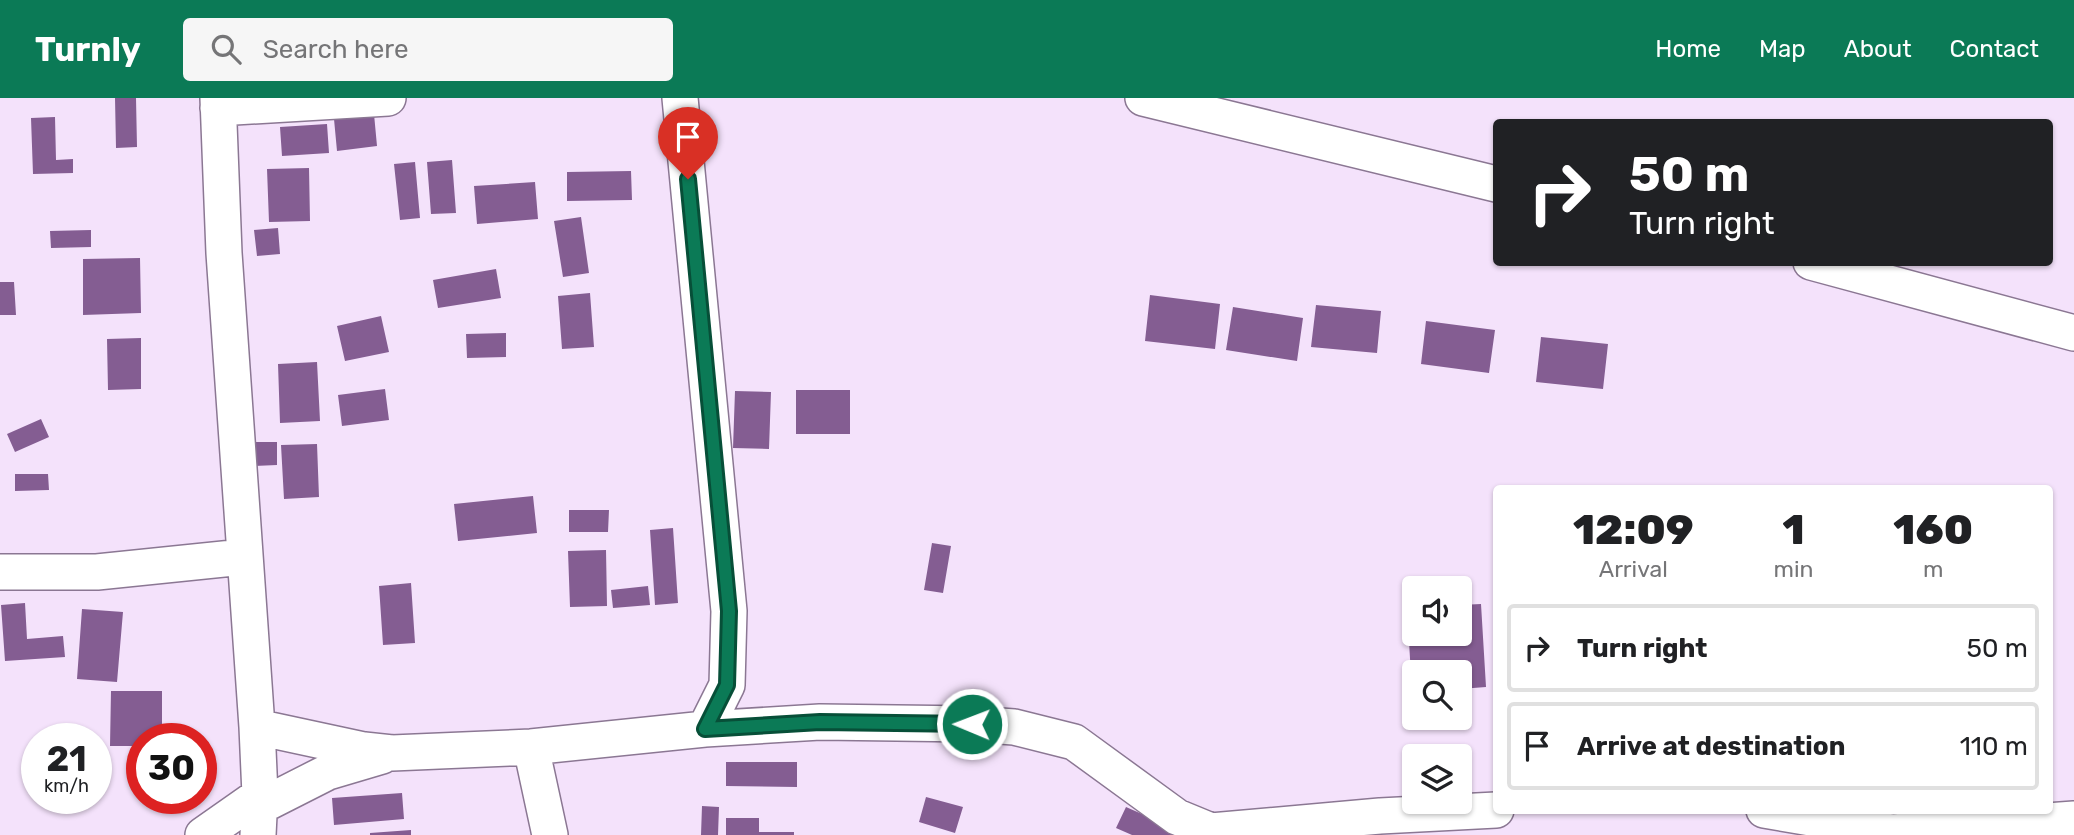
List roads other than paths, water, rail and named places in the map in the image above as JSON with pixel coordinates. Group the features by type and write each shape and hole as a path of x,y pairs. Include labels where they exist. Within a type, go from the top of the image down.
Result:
{"street":[{"path":"259,812 257,727 243,557 218,103 388,98"},
{"path":"680,98 729,611 727,685 705,729"},
{"path":"1143,98 1493,183"},
{"path":"1826,266 2074,333"},
{"path":"0,572 97,572 243,557"},
{"path":"257,727 364,750 392,753 531,747 705,729 820,722 972,724 1023,729 1074,743 1177,817 1211,831 1380,816 1493,810"},
{"path":"531,747 550,835"},
{"path":"203,835 259,812 328,772 392,753"},
{"path":"1786,814 1890,833 2074,819"}]}
